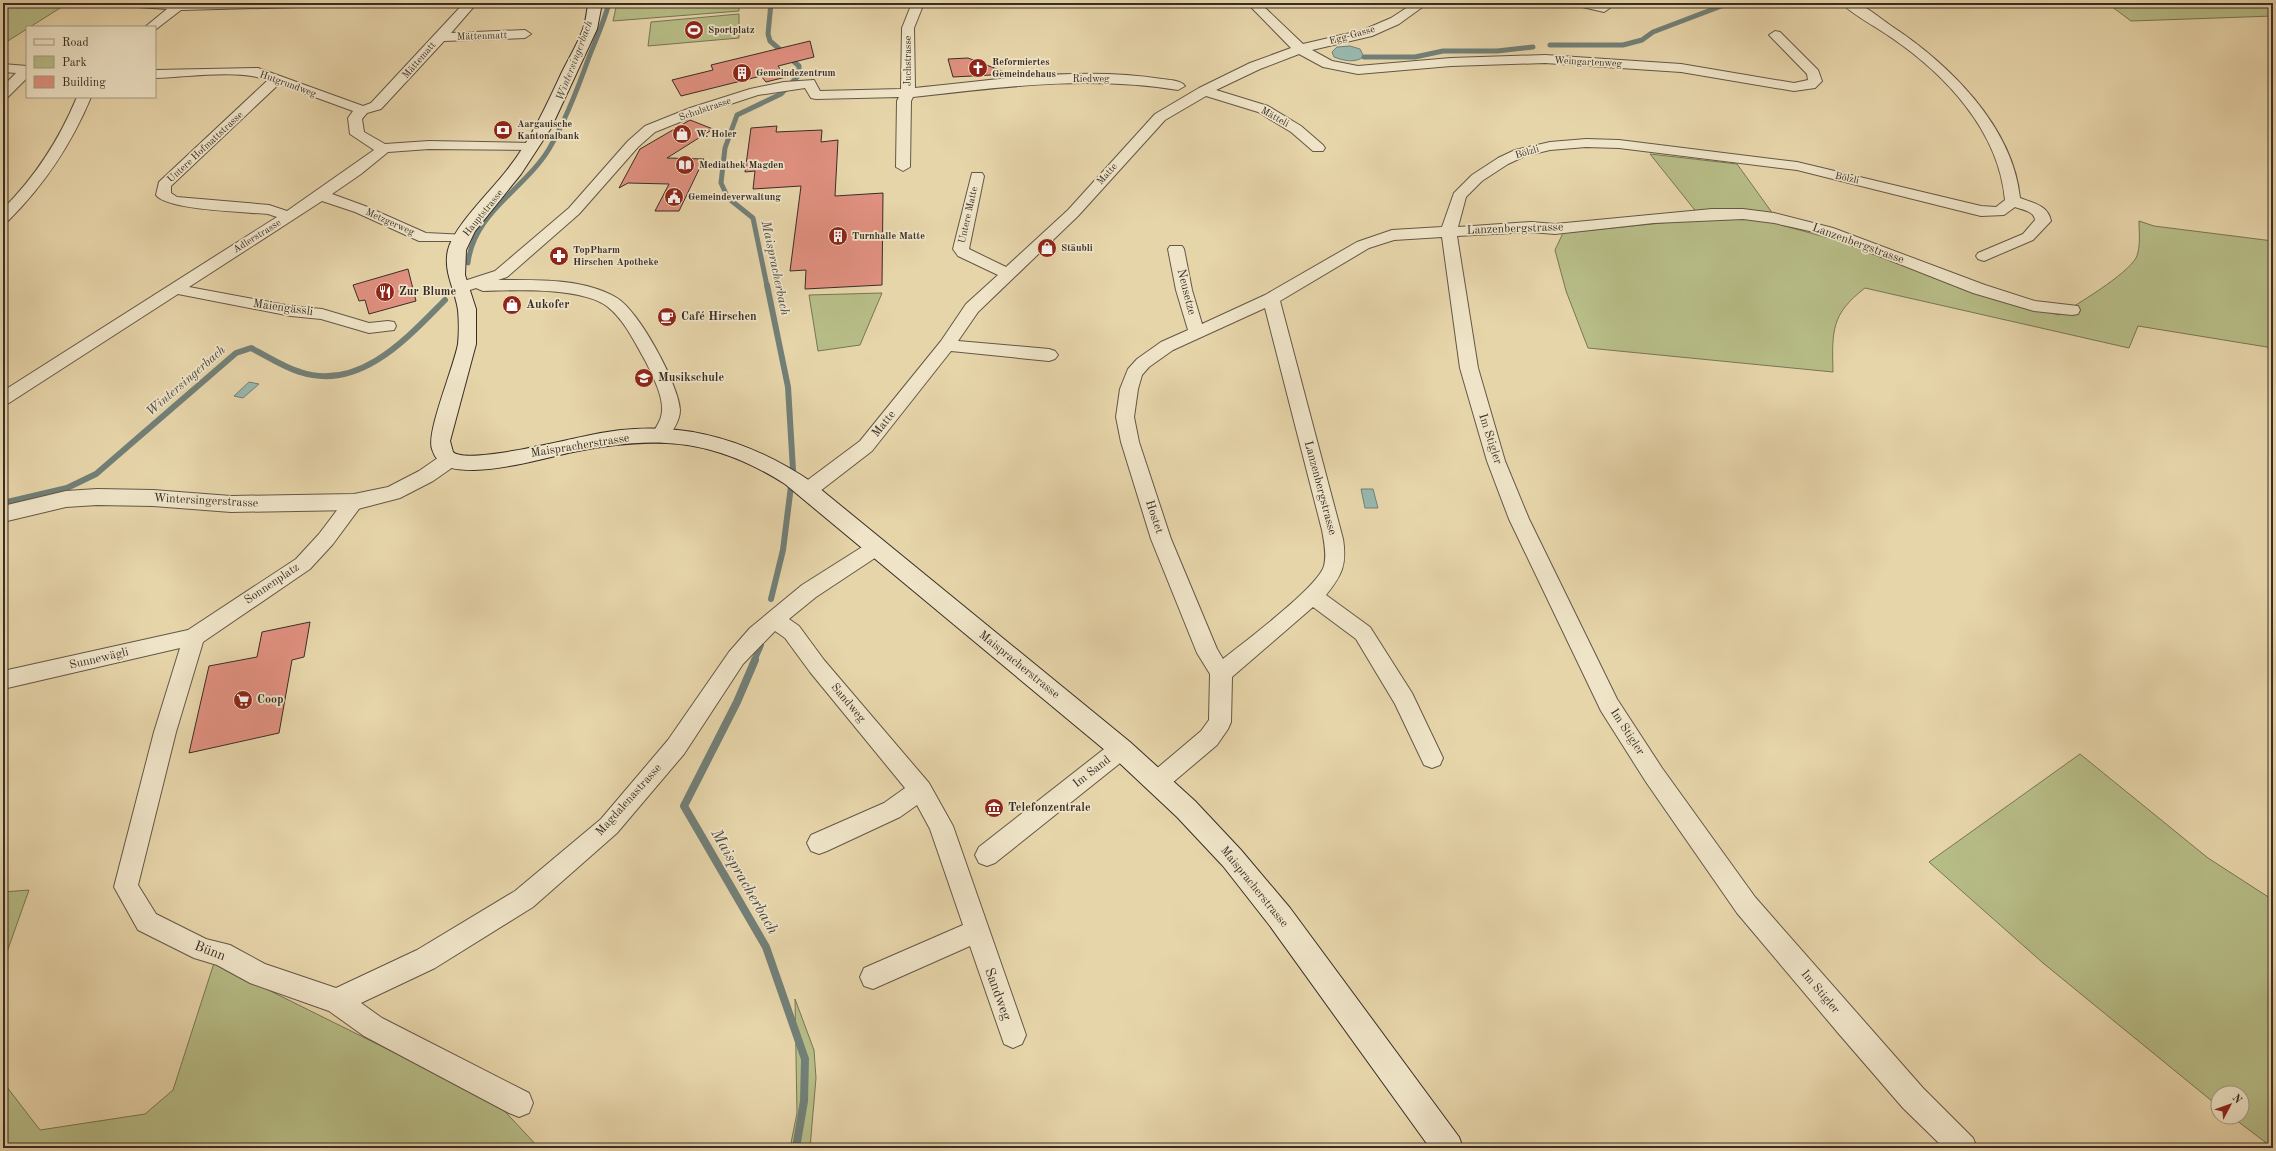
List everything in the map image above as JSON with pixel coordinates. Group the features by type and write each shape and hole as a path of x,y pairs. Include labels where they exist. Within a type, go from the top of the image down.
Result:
{"main road":[{"name":"Hauptstrasse","path":"449,460 442,452 440,441 467,344 467,309 455,263 457,250 462,238 515,171 531,147 562,91 583,45 590,29 595,3"},
{"name":"Maispracherstrasse","path":"449,460 466,463 483,462 605,439 660,436 708,440 752,454 783,471 807,489 1122,749 1186,809 1232,858 1280,917 1448,1148"},
{"name":"Wintersingerstrasse","path":"3,514 66,499 98,497 153,498 231,504 354,502 393,493 426,476 449,460"}],"street":[{"path":"138,3 180,5 298,3"},
{"name":"Mättematt","path":"362,110 376,106 407,74 438,37 471,3"},
{"name":"Juchstrasse","path":"903,167 904,101 908,93 908,28 921,3"},
{"path":"1253,3 1300,49"},
{"path":"1397,3 1410,11"},
{"name":"Egg-Gasse","path":"1300,49 1367,33 1395,21 1422,3"},
{"path":"1582,3 1604,8"},
{"path":"1848,3 1906,41 1931,60 1964,92 1989,128 2010,181 2013,201 2036,209 2042,215 2043,221 2028,237 1984,256"},
{"path":"151,26 180,5"},
{"name":"Mättenmatt","path":"438,37 525,34"},
{"name":"Weingartenweg","path":"1300,49 1328,64 1358,70 1451,62 1545,59 1681,68 1794,87 1810,85 1815,81 1813,73 1775,34"},
{"name":"Matte","path":"807,489 866,446 947,345 972,308 1073,213 1160,117 1204,91 1255,66 1300,49"},
{"path":"3,68 26,71"},
{"name":"Hutgrundweg","path":"156,74 249,71 278,79 362,110"},
{"path":"3,94 26,72"},
{"name":"Riedweg","path":"908,93 1080,78 1133,80 1178,86"},
{"name":"Untere Hofmattstrasse","path":"278,79 164,185 163,195 174,201 269,210 289,216"},
{"name":"Schulstrasse","path":"461,288 501,274 574,211 633,144 646,124 784,86 810,83 816,95 891,92 908,93"},
{"name":"Mätteli","path":"1204,91 1263,109 1296,129 1318,148"},
{"path":"3,218 27,195 50,165 65,142 84,98"},
{"path":"362,110 355,118 357,134 383,148 429,145 531,147"},
{"name":"Bölzli","path":"1449,231 1459,196 1477,178 1520,153 1550,146 1586,143 1619,144 1729,156 1797,166 1981,211 1999,212 2013,201"},
{"name":"Adlerstrasse","path":"3,399 289,216 368,162 380,153 383,148"},
{"name":"Untere Matte","path":"977,176 961,249 964,253 1008,274"},
{"name":"Metzgerweg","path":"320,195 360,209 424,238 462,238"},
{"name":"Lanzenbergstrasse","path":"1221,673 1313,596 1328,579 1334,567 1335,547 1332,530 1271,299 1363,245 1392,235 1531,227 1555,229 1594,223 1712,214 1743,214 1774,218 1828,230 1979,289 2034,306 2072,310"},
{"name":"Im Stigler","path":"1449,231 1469,368 1496,461 1519,519 1609,705 1654,775 1746,905 1903,1087 1963,1148"},
{"name":"Neusetze","path":"1176,249 1184,290 1197,334"},
{"path":"461,288 514,284 572,290 612,303 636,329 660,373 667,392 670,415 660,436"},
{"name":"Maiengässli","path":"177,288 186,292 291,311 322,314 369,328 388,326"},
{"name":"Hostet","path":"1221,673 1208,653 1161,539 1130,442 1125,417 1129,389 1134,373 1143,363 1167,346 1197,334 1271,299"},
{"path":"947,345 1050,355"},
{"name":"Sonnenplatz","path":"194,637 217,619 256,597 295,570 320,546 354,502"},
{"name":"Magdalenastrasse","path":"337,1001 426,959 524,899 609,826 676,747 736,658 768,624 809,591 877,547"},
{"path":"1313,596 1363,633 1404,698 1432,758"},
{"name":"Sandweg","path":"768,624 792,632 817,666 921,790 941,826 1013,1035"},
{"name":"Sunnewägli","path":"3,680 194,637"},
{"name":"Bünn","path":"194,637 165,732 126,887 147,922 203,950 221,954 259,974 337,1001 373,1027 519,1103"},
{"path":"1157,782 1209,738 1220,722 1221,673"},
{"name":"Im Sand","path":"987,855 1122,749"},
{"path":"819,843 892,810 921,790"},
{"path":"873,977 976,931"}],"green space":[{"path":"3,3 68,3 32,26 26,26 26,29 3,44"},
{"path":"617,3 739,3 739,11 613,21"},
{"path":"2107,3 2273,3 2273,16 2131,21"},
{"name":"Sportplatz","path":"739,14 739,38 648,46 651,22"},
{"path":"1650,154 1737,164 1781,225 1869,249 1974,292 2059,315 2101,289 2131,265 2139,250 2139,221 2154,226 2273,241 2273,348 2138,326 2129,348 1865,288 1846,306 1836,324 1833,345 1833,372 1588,348 1566,291 1555,250 1563,233 1702,219"},
{"path":"882,293 860,345 818,351 809,295"},
{"path":"2080,754 2208,858 2273,900 2273,1148 2243,1125 2250,1125 2250,1085 2210,1085 2210,1099 2043,963 1929,862"},
{"path":"29,890 3,963 3,892"},
{"path":"214,963 498,1104 539,1148 3,1148 3,1082 40,1130 145,1114 173,1090"},
{"path":"795,999 814,1050 816,1078 810,1148 790,1148 797,1113"}],"water":[{"path":"1350,46 1360,49 1364,57 1349,61 1334,57 1332,52 1337,47"},
{"path":"249,382 259,384 243,398 234,396"},
{"path":"1361,489 1373,489 1378,508 1365,508"}],"building":[{"name":"Gemeindezentrum","path":"810,41 814,57 778,66 786,77 766,82 761,76 681,96 672,80 713,70 711,65"},
{"name":"Reformiertes Gemeindehaus","path":"968,58 1010,74 953,77 948,59"},
{"name":"Gemeindeverwaltung","path":"690,120 713,129 667,158 704,159 679,211 655,211 669,184 628,183 619,188 640,149"},
{"path":"777,126 776,132 822,130 821,142 838,140 835,196 883,193 882,285 805,289 806,270 790,271 801,186 753,189 755,171 745,172 751,128"},
{"name":"Zur Blume","path":"408,269 416,301 369,314 365,300 359,301 353,285"},
{"name":"Coop","path":"310,622 304,657 292,660 279,733 189,753 209,666 257,657 262,632"}],"waterway":[{"name":"Wintersingerbach","path":"468,263 472,245 480,229 501,202 539,164 555,138 576,92 609,3"},
{"name":"Maispracherbach","path":"767,286 753,218 728,198 721,183 725,148 737,115 781,94 799,75 799,66 770,41 768,34 771,3"},
{"path":"1550,45 1623,45 1642,40 1653,32 1724,5"},
{"path":"1364,57 1415,57 1443,51 1497,51 1533,47"},
{"name":"Maispracherbach","path":"767,285 788,387 793,470 783,550 771,599"},
{"name":"Wintersingerbach","path":"3,503 67,488 96,474 236,353 251,348 300,372 322,376 343,374 362,368 399,344 445,300"},
{"name":"Maispracherbach","path":"754,661 761,645"},
{"name":"Maispracherbach","path":"755,660 737,702 684,806 766,947 805,1059 804,1101 796,1148"}],"place":[{"name":"Sportplatz","path":"694,30"},
{"name":"Reformiertes Gemeindehaus","path":"978,68"},
{"name":"Gemeindezentrum","path":"742,73"},
{"name":"Aargauische Kantonalbank","path":"503,130"},
{"name":"W. Holer","path":"682,134"},
{"name":"Mediathek Magden","path":"685,165"},
{"name":"Gemeindeverwaltung","path":"674,197"},
{"name":"Turnhalle Matte","path":"838,236"},
{"name":"Stäubli","path":"1047,248"},
{"name":"TopPharm Hirschen Apotheke","path":"559,256"},
{"name":"Zur Blume","path":"385,292"},
{"name":"Aukofer","path":"512,305"},
{"name":"Café Hirschen","path":"667,317"},
{"name":"Musikschule","path":"644,378"},
{"name":"Coop","path":"243,700"},
{"name":"Telefonzentrale","path":"994,808"}]}
